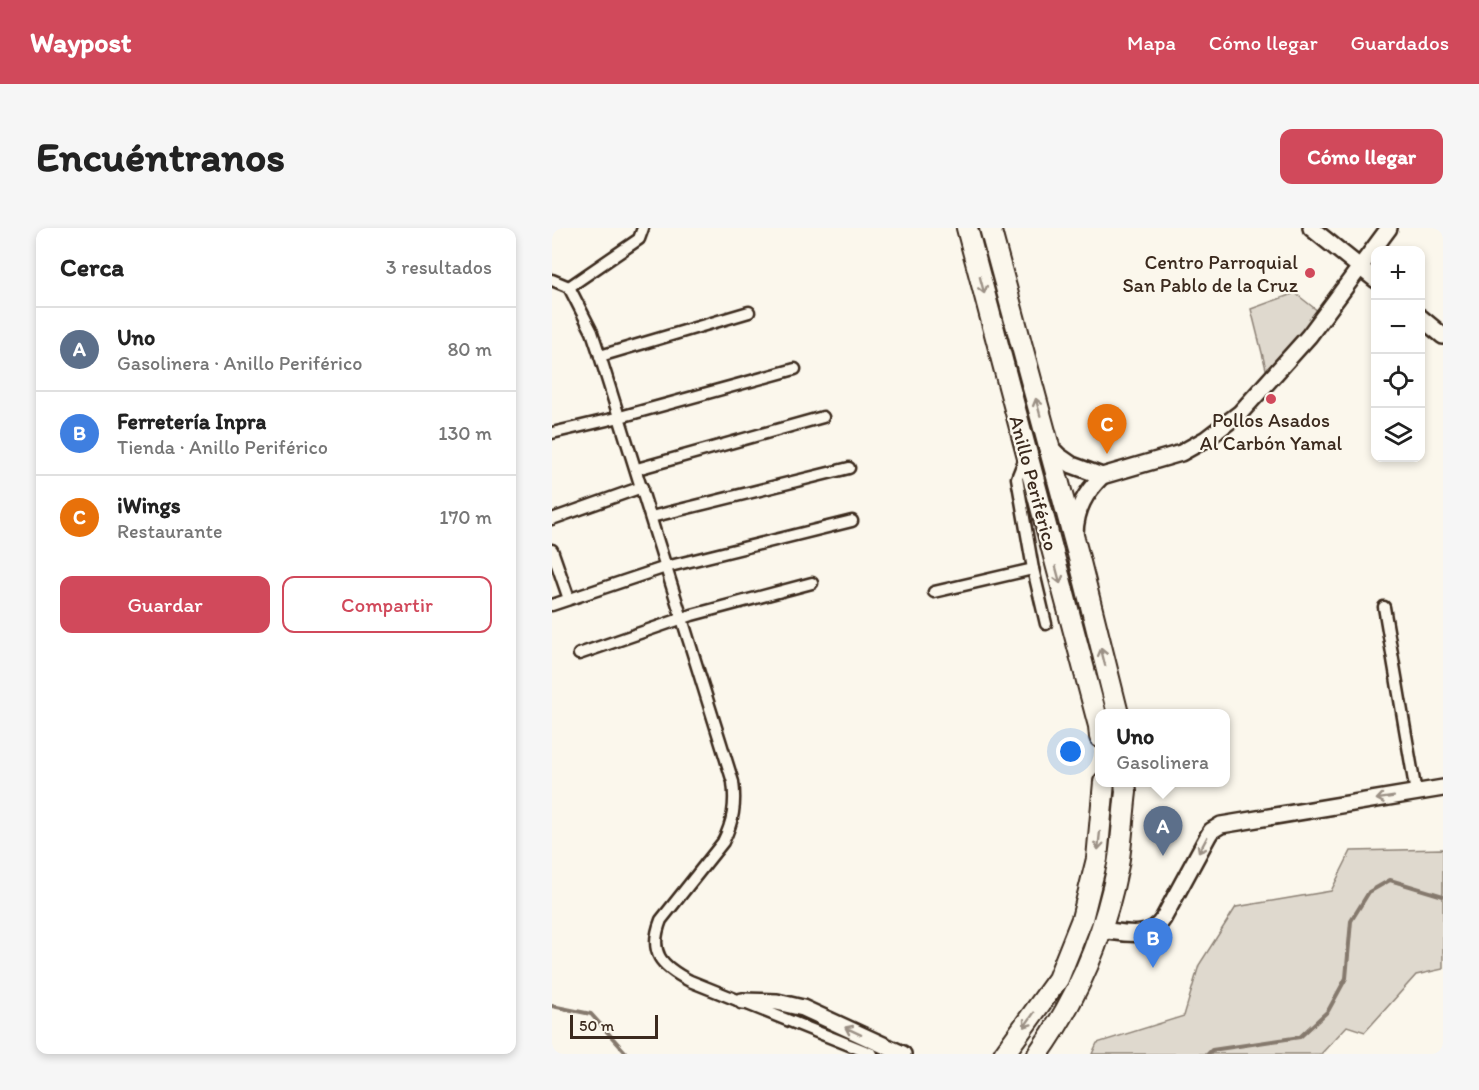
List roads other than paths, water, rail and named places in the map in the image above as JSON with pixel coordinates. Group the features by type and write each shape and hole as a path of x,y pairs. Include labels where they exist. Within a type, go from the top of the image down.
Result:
{"highway":[{"name":"Anillo Periférico","path":"967,228 1095,711"},
{"name":"Anillo Periférico","path":"990,228 1078,554 1117,709"},
{"path":"1004,1054 1058,979 1082,919 1097,859 1104,787"},
{"path":"1038,1054 1055,1030 1077,990 1110,900 1118,863 1125,787"},
{"path":"1054,1054 1083,1003 1093,980 1097,939"}],"street":[{"path":"569,287 639,239 643,228"},
{"path":"1311,228 1371,276"},
{"path":"1078,554 1074,537 1078,511 1089,488 1102,476 1181,453 1223,428 1240,413 1309,336 1389,228"},
{"path":"552,280 569,287 592,332 637,469 733,782 735,805 730,828 723,842 661,920 656,933 658,956 674,973 690,981 872,1054"},
{"path":"600,356 749,312"},
{"path":"1425,321 1443,336"},
{"path":"552,432 620,417 795,369"},
{"path":"637,469 823,417"},
{"path":"1048,445 1072,465 1102,476"},
{"path":"1027,454 1017,478 1033,569 1046,624"},
{"path":"651,517 849,468"},
{"path":"552,519 642,487"},
{"path":"552,605 666,567 852,521"},
{"path":"552,550 569,599"},
{"path":"934,592 1033,569"},
{"path":"579,654 682,618 812,583"},
{"path":"1384,607 1416,793"},
{"path":"1097,939 1139,934 1154,929 1163,919 1211,831 1221,825 1443,788"},
{"path":"742,1001 777,1002 803,1008 903,1054"}],"waterway":[{"path":"1208,1054 1212,1050 1300,1037 1328,1011 1346,978 1351,921 1369,892 1390,880 1443,896"},
{"path":"552,1006 591,1014 627,1054"}],"place":[{"name":"Centro Parroquial San Pablo de la Cruz","path":"1310,273"},
{"name":"Pollos Asados Al Carbón Yamal","path":"1271,399"},
{"name":"iWings","path":"1107,454"},
{"name":"Uno","path":"1163,856"},
{"name":"Ferretería Inpra","path":"1153,968"}]}
